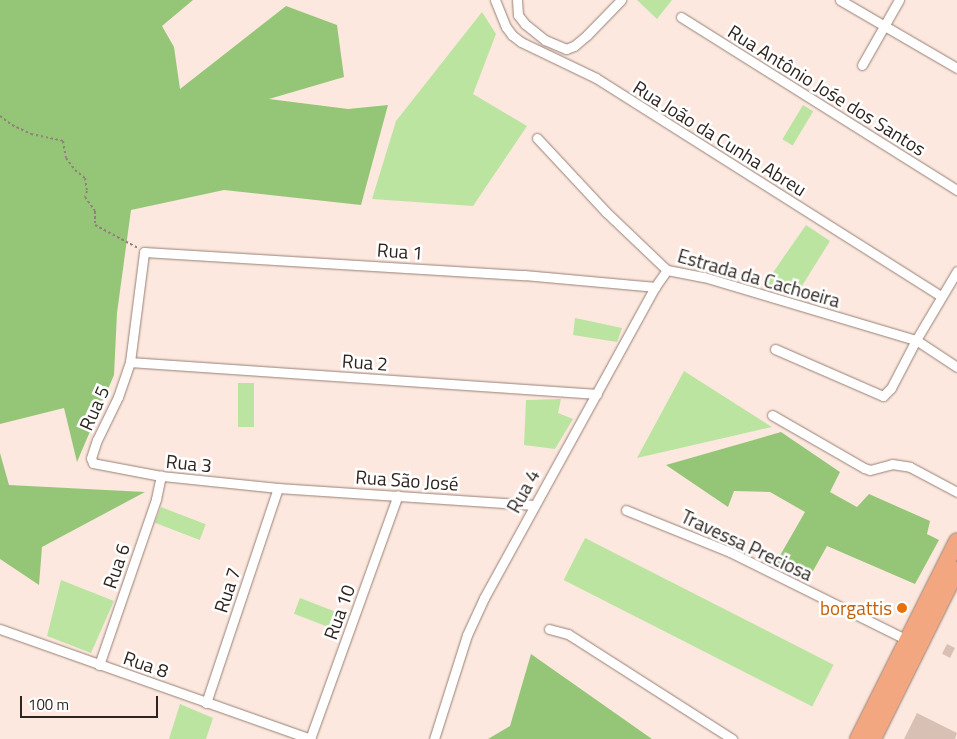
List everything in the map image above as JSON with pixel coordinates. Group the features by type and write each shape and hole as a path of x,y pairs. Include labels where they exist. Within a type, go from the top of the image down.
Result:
{"highway":[{"path":"858,739 957,541"},
{"path":"873,739 957,570"}],"street":[{"name":"Rua João da Cunha Abreu","path":"495,0 512,35 521,42 596,78 941,296"},
{"path":"517,0 518,15 545,40 566,49 574,46 621,0"},
{"path":"840,0 957,68"},
{"path":"862,65 899,0"},
{"name":"Rua Antônio Jośe dos Santos","path":"681,17 957,190"},
{"path":"539,49 545,40"},
{"name":"Estrada da Cachoeira","path":"537,138 606,212 667,270 704,277 916,340 957,367"},
{"path":"130,362 144,252"},
{"name":"Rua 1","path":"144,252 524,274 655,287"},
{"name":"Rua 4","path":"434,739 467,635 488,591 655,287 667,270"},
{"path":"775,349 883,396 891,388 941,296 957,272"},
{"name":"Rua 2","path":"130,362 597,394"},
{"name":"Rua 5","path":"96,465 91,460 94,450 118,397 130,362"},
{"path":"772,416 864,468 870,470 892,464 910,467 957,492"},
{"name":"Rua 3","path":"96,465 161,476 278,488"},
{"name":"Rua 6","path":"99,665 156,499 161,476"},
{"name":"Rua São José","path":"278,488 534,505"},
{"name":"Rua 7","path":"206,703 278,488"},
{"name":"Rua 10","path":"310,739 398,495"},
{"name":"Travessa Preciosa","path":"626,510 730,552 907,640"},
{"name":"Rua 8","path":"0,629 310,739"},
{"path":"549,629 568,634 732,739"}],"path":[{"path":"0,116 12,125 31,134 63,141 66,158 75,170 85,178 88,191 85,197 95,211 95,225 144,252"}],"green space":[{"path":"0,0 193,0 162,26 174,47 180,89 286,6 337,25 344,77 269,99 348,109 388,105 361,205 224,190 131,210 117,313 114,375 77,462 64,408 0,424"},
{"path":"637,0 672,0 657,19"},
{"path":"482,12 496,34 473,94 527,126 473,206 372,199 396,121"},
{"path":"803,105 813,111 793,145 782,139"},
{"path":"806,225 830,241 795,297 765,284"},
{"path":"575,318 622,328 617,342 573,335"},
{"path":"684,371 772,427 637,458"},
{"path":"238,383 254,383 254,427 238,427"},
{"path":"561,399 558,413 573,419 555,449 524,445 526,400"},
{"path":"781,432 840,472 830,492 857,507 869,494 930,521 927,534 939,540 915,584 827,546 808,580 774,566 805,512 770,492 734,491 728,507 666,465"},
{"path":"0,453 9,485 145,492 42,547 39,585 0,559"},
{"path":"161,507 206,524 200,540 155,523"},
{"path":"585,538 834,665 812,707 564,580"},
{"path":"61,580 114,601 91,653 47,636"},
{"path":"300,598 345,615 339,631 294,614"},
{"path":"531,654 652,739 488,739 510,726"},
{"path":"180,704 213,718 206,739 169,739"}],"building":[{"path":"947,644 955,648 950,658 942,654"},
{"path":"917,713 957,733 955,739 904,739"}],"place":[{"name":"borgattis","path":"902,608"}]}
